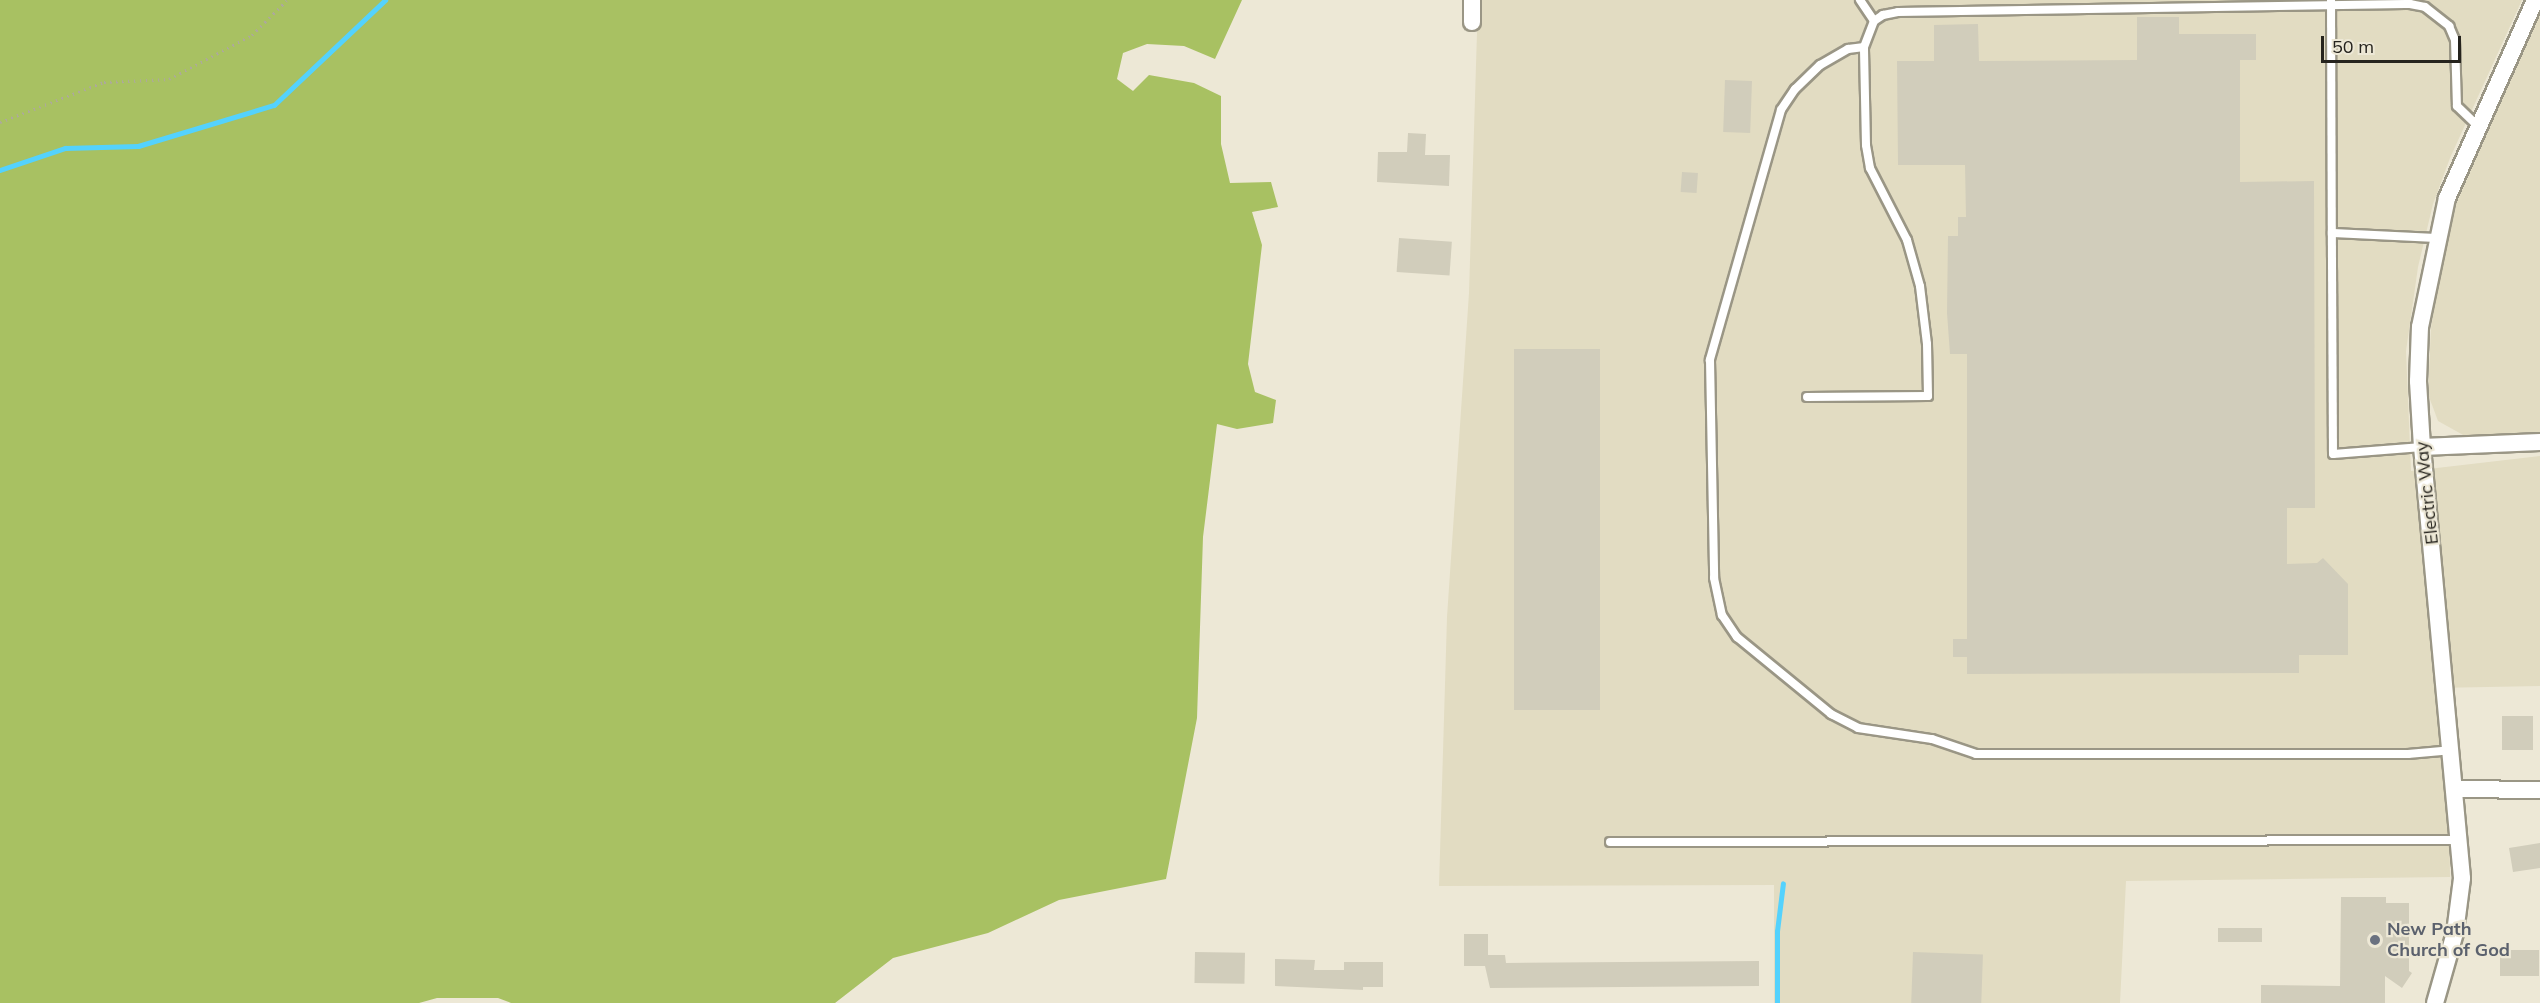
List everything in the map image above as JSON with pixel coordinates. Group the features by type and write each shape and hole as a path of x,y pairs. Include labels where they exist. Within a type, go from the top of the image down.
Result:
{"street":[{"path":"1472,0 1472,22"},
{"name":"Electric Way","path":"2435,1003 2459,909 2460,840 2457,789 2422,447 2418,381 2420,327 2447,198 2477,125 2535,0"},
{"path":"2422,447 2540,442"},
{"path":"2457,789 2540,790"}],"lane":[{"path":"1860,0 1874,21"},
{"path":"2331,2 2333,454 2422,447"},
{"path":"1807,397 1928,396 1928,344 1920,285 1901,224 1870,168 1866,145 1864,46 1874,21 1898,12 2331,2 2410,4 2438,14 2455,40 2457,106 2477,125"},
{"path":"1864,46 1848,48 1820,65 1795,89 1781,110 1710,360 1714,578 1722,615 1737,637 1831,714 1858,728 1932,739 1976,754 2408,754 2453,750"},
{"path":"2332,233 2437,238"},
{"path":"1610,842 2460,840"}],"path":[{"path":"0,122 104,82 169,79 252,35 287,0"}],"shaded area":[{"path":"1478,0 2522,0 2450,158 2433,204 2418,267 2406,351 2411,471 2540,456 2540,686 2435,688 2449,808 2450,877 2126,881 2120,1003 1774,1003 1774,885 1439,886 1447,617 1469,293"},
{"path":"2540,12 2540,432 2465,436 2438,421 2428,394 2431,328 2440,273 2457,202"}],"green space":[{"path":"0,0 1242,0 1215,59 1184,46 1147,44 1123,53 1117,79 1133,91 1149,75 1194,83 1221,96 1221,144 1230,183 1271,182 1278,207 1252,212 1262,245 1248,364 1255,392 1276,400 1273,423 1237,429 1217,424 1203,537 1197,718 1166,879 1059,900 988,933 893,958 835,1003 511,1003 498,998 437,998 419,1003 0,1003"}],"building":[{"path":"2137,17 2179,17 2179,34 2256,34 2256,60 2240,60 2240,182 2314,181 2315,508 2287,508 2287,564 2317,563 2323,558 2348,584 2348,655 2299,655 2299,673 1967,674 1967,657 1953,657 1953,639 1967,639 1967,354 1950,354 1947,313 1948,236 1958,236 1958,217 1966,217 1965,165 1898,165 1897,61 1934,61 1934,25 1978,24 1979,61 2137,60"},
{"path":"1725,80 1752,81 1750,133 1723,132"},
{"path":"1408,133 1426,134 1425,155 1450,155 1449,186 1377,182 1378,152 1407,152"},
{"path":"1682,172 1698,173 1697,193 1681,192"},
{"path":"1399,238 1452,242 1449,276 1397,272"},
{"path":"1514,349 1600,349 1600,710 1514,710"},
{"path":"2502,716 2533,716 2533,750 2502,750"},
{"path":"2540,843 2540,868 2513,872 2509,848"},
{"name":"New Path Church of God","path":"2341,897 2386,897 2386,903 2409,903 2409,971 2412,973 2402,988 2385,976 2385,1003 2261,1003 2261,985 2340,986"},
{"path":"2218,928 2262,928 2262,942 2218,942"},
{"path":"1464,934 1488,934 1488,955 1505,955 1506,963 1759,961 1759,986 1490,988 1485,966 1464,966"},
{"path":"2500,950 2539,950 2539,976 2500,976"},
{"path":"1195,952 1245,953 1244,984 1194,983"},
{"path":"1913,952 1983,954 1981,1003 1911,1003"},
{"path":"1275,959 1315,960 1314,970 1344,970 1344,962 1383,962 1383,987 1363,987 1363,990 1275,986"}],"waterway":[{"path":"0,170 65,148 138,146 274,105 385,0"},
{"path":"1777,1003 1777,931 1783,883"}],"place":[{"name":"New Path Church of God","path":"2375,940"}]}
